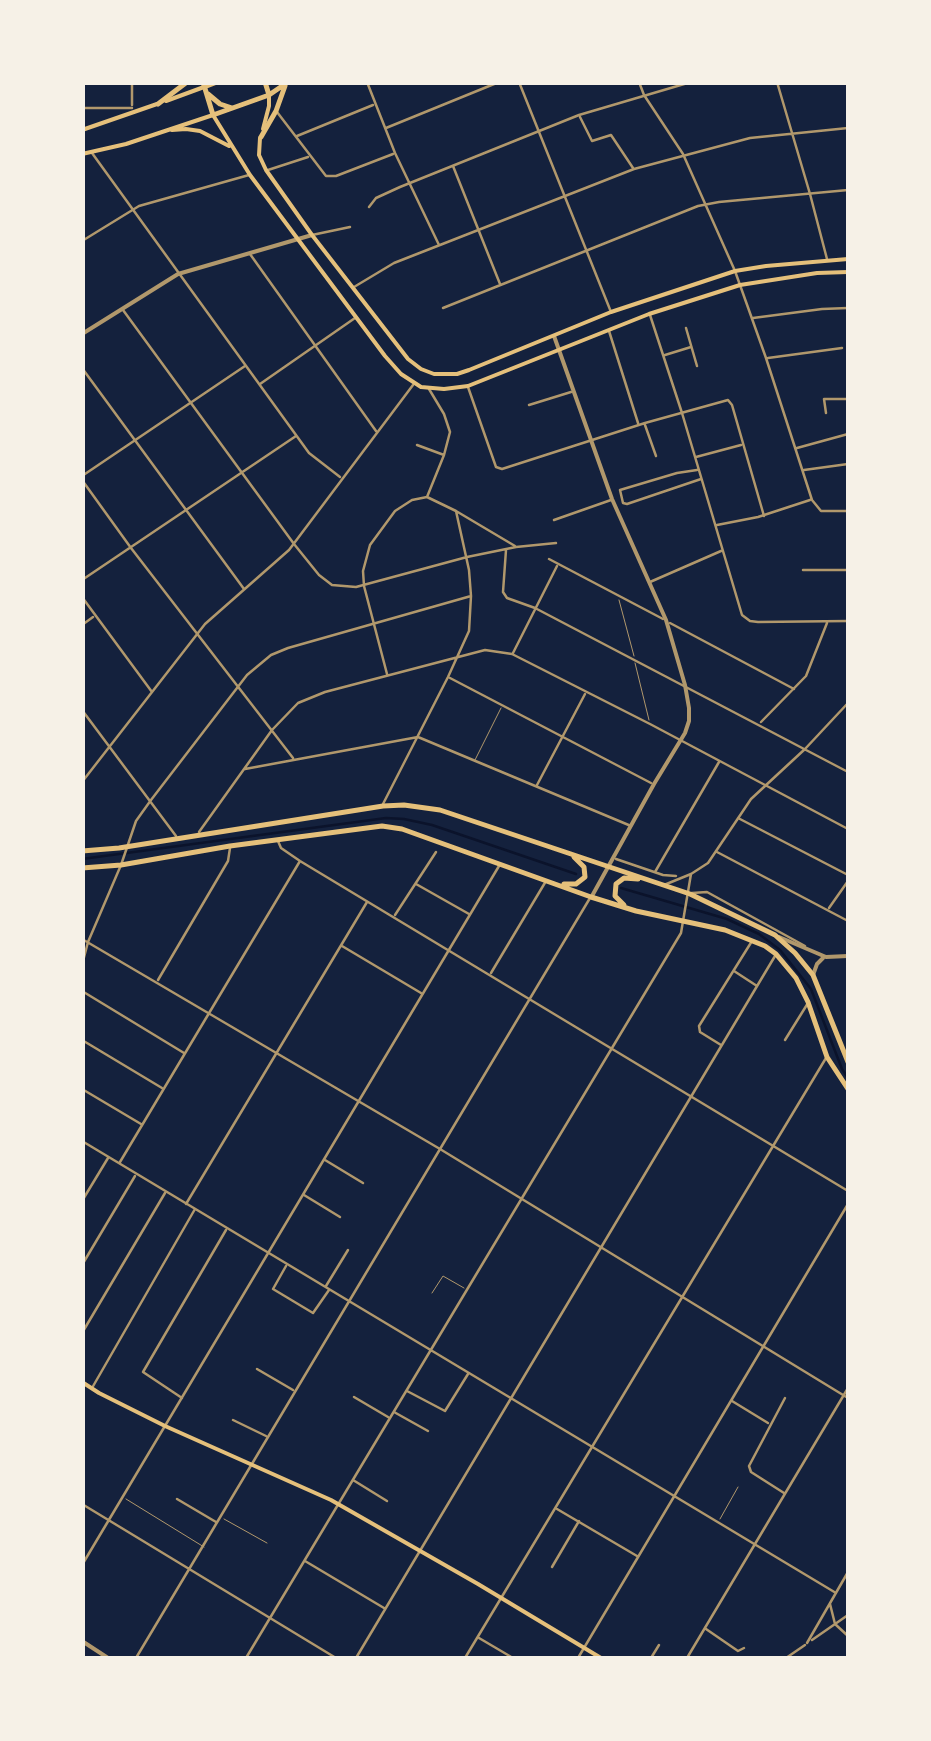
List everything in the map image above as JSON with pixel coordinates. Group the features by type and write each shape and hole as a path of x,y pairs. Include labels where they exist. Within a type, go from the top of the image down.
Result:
{"main road":[{"path":"158,104 187,82"},
{"path":"82,130 217,82"},
{"path":"265,82 270,94 259,155 266,170 402,353 421,370 434,374 457,374 610,312 735,271 848,259"},
{"path":"82,154 126,144 233,108 287,84"},
{"path":"261,136 287,84"},
{"path":"203,85 214,100 233,108"},
{"path":"203,85 212,115 250,174 395,369 414,384 444,389 468,386 649,314 740,286 816,273 848,272"},
{"path":"162,131 200,131 234,148"},
{"path":"82,851 126,850 198,834 382,806 440,810 688,893 775,935 796,953 812,975 848,1062"},
{"path":"82,868 392,827 412,832 591,897 725,930 776,954 796,978 826,1057 848,1089"},
{"path":"546,881 571,885 584,878 584,866 565,852"},
{"path":"636,911 618,900 616,884 626,878 651,880"},
{"path":"82,1382 165,1426 338,1503 601,1658"}],"street":[{"path":"82,108 132,110 132,82"},
{"path":"366,82 439,245"},
{"path":"385,128 498,82"},
{"path":"519,82 610,312"},
{"path":"638,82 683,154 735,271 812,500 818,509 848,511"},
{"path":"369,207 379,196 579,115 691,82"},
{"path":"776,82 827,260"},
{"path":"296,137 376,104"},
{"path":"276,111 324,174 332,177 395,153"},
{"path":"579,115 592,141 611,135 634,169"},
{"path":"353,287 387,266 634,169 750,138 848,128"},
{"path":"92,153 314,460 342,478"},
{"path":"266,170 310,156"},
{"path":"454,166 500,285"},
{"path":"82,241 131,210 250,174"},
{"path":"442,308 705,204 848,190"},
{"path":"82,334 178,274 297,239 350,228"},
{"path":"249,253 377,432"},
{"path":"122,308 294,544 326,581 348,588 364,586 516,546 556,543"},
{"path":"752,318 848,308"},
{"path":"649,314 741,612 750,621 848,621"},
{"path":"260,384 356,317"},
{"path":"686,328 697,366"},
{"path":"609,329 639,425"},
{"path":"136,1658 591,897 688,726 685,685 666,620 612,499 554,336"},
{"path":"664,355 691,346"},
{"path":"766,358 842,348"},
{"path":"246,366 82,478 131,548 294,759"},
{"path":"82,368 244,589"},
{"path":"82,782 196,634 294,544 414,384"},
{"path":"468,386 498,468 504,469 725,400 732,404 764,516"},
{"path":"427,498 450,437 444,414 428,388"},
{"path":"529,405 574,391"},
{"path":"826,413 825,398 848,399"},
{"path":"644,423 656,456"},
{"path":"795,448 848,434"},
{"path":"82,580 296,436"},
{"path":"695,458 743,444"},
{"path":"417,446 444,455"},
{"path":"803,471 848,464"},
{"path":"698,470 619,491 627,504 700,479"},
{"path":"387,676 363,571 366,552 390,516 412,500 427,498 516,546"},
{"path":"554,520 612,499"},
{"path":"714,525 764,516 812,500"},
{"path":"382,806 469,631 467,557 456,511"},
{"path":"506,549 506,598 536,608 848,772"},
{"path":"649,582 722,550"},
{"path":"549,560 794,690"},
{"path":"512,654 558,564"},
{"path":"802,570 848,570"},
{"path":"82,965 136,822 238,685 277,652 471,596"},
{"path":"82,597 152,692"},
{"path":"82,625 96,615"},
{"path":"759,724 809,672 828,622"},
{"path":"198,834 291,709 307,699 485,650 512,654 848,829"},
{"path":"448,677 654,784"},
{"path":"537,786 586,692"},
{"path":"664,885 708,863 737,817 848,703"},
{"path":"82,710 177,838"},
{"path":"244,769 418,737 631,826"},
{"path":"655,872 720,760"},
{"path":"737,817 848,878 829,909"},
{"path":"277,840 281,848 300,861 848,1190"},
{"path":"156,982 228,860 230,846"},
{"path":"395,916 436,852"},
{"path":"716,852 848,920"},
{"path":"613,858 676,876"},
{"path":"119,1164 300,861"},
{"path":"82,1565 500,865"},
{"path":"246,1658 680,933 691,874"},
{"path":"490,974 546,881"},
{"path":"416,884 470,914"},
{"path":"688,893 707,892 797,940 809,951"},
{"path":"186,1204 368,901"},
{"path":"775,935 826,957 847,956"},
{"path":"82,939 440,1149 846,1396"},
{"path":"723,1046 698,1028 752,940"},
{"path":"342,946 422,994"},
{"path":"356,1658 776,954"},
{"path":"812,975 816,964 826,957"},
{"path":"733,971 758,986"},
{"path":"82,991 185,1053"},
{"path":"786,1040 808,1002"},
{"path":"82,1040 164,1089"},
{"path":"465,1658 826,1057"},
{"path":"82,1089 142,1125"},
{"path":"82,1142 836,1593"},
{"path":"82,1201 108,1157"},
{"path":"323,1159 364,1183"},
{"path":"82,1265 136,1174"},
{"path":"82,1333 166,1192"},
{"path":"303,1194 340,1217"},
{"path":"578,1658 848,1204"},
{"path":"91,1389 195,1210"},
{"path":"182,1398 143,1372 227,1228"},
{"path":"314,1312 348,1250"},
{"path":"273,1287 287,1264"},
{"path":"268,1284 321,1316"},
{"path":"257,1369 295,1391"},
{"path":"406,1390 445,1411 468,1374"},
{"path":"687,1658 848,1388"},
{"path":"354,1397 389,1418"},
{"path":"785,1493 748,1469 786,1398"},
{"path":"731,1400 770,1424"},
{"path":"393,1411 428,1431"},
{"path":"233,1420 268,1436"},
{"path":"352,1479 388,1501"},
{"path":"178,1499 218,1523"},
{"path":"82,1504 336,1658"},
{"path":"556,1508 638,1557"},
{"path":"552,1566 579,1522"},
{"path":"304,1561 385,1609"},
{"path":"807,1643 848,1572"},
{"path":"830,1603 836,1624 848,1636"},
{"path":"786,1658 848,1615"},
{"path":"705,1628 738,1651 744,1648"},
{"path":"478,1638 513,1658"},
{"path":"82,1640 108,1658"},
{"path":"651,1658 658,1645"}],"lane":[{"path":"618,596 650,724"},
{"path":"475,760 502,706"},
{"path":"432,1293 444,1276 466,1289"},
{"path":"717,1524 738,1487"},
{"path":"123,1498 204,1547"},
{"path":"221,1518 267,1543"}],"waterway":[{"path":"82,859 386,818 432,825 576,874"},
{"path":"621,888 727,919 759,934 780,950 811,989 848,1078"}]}
